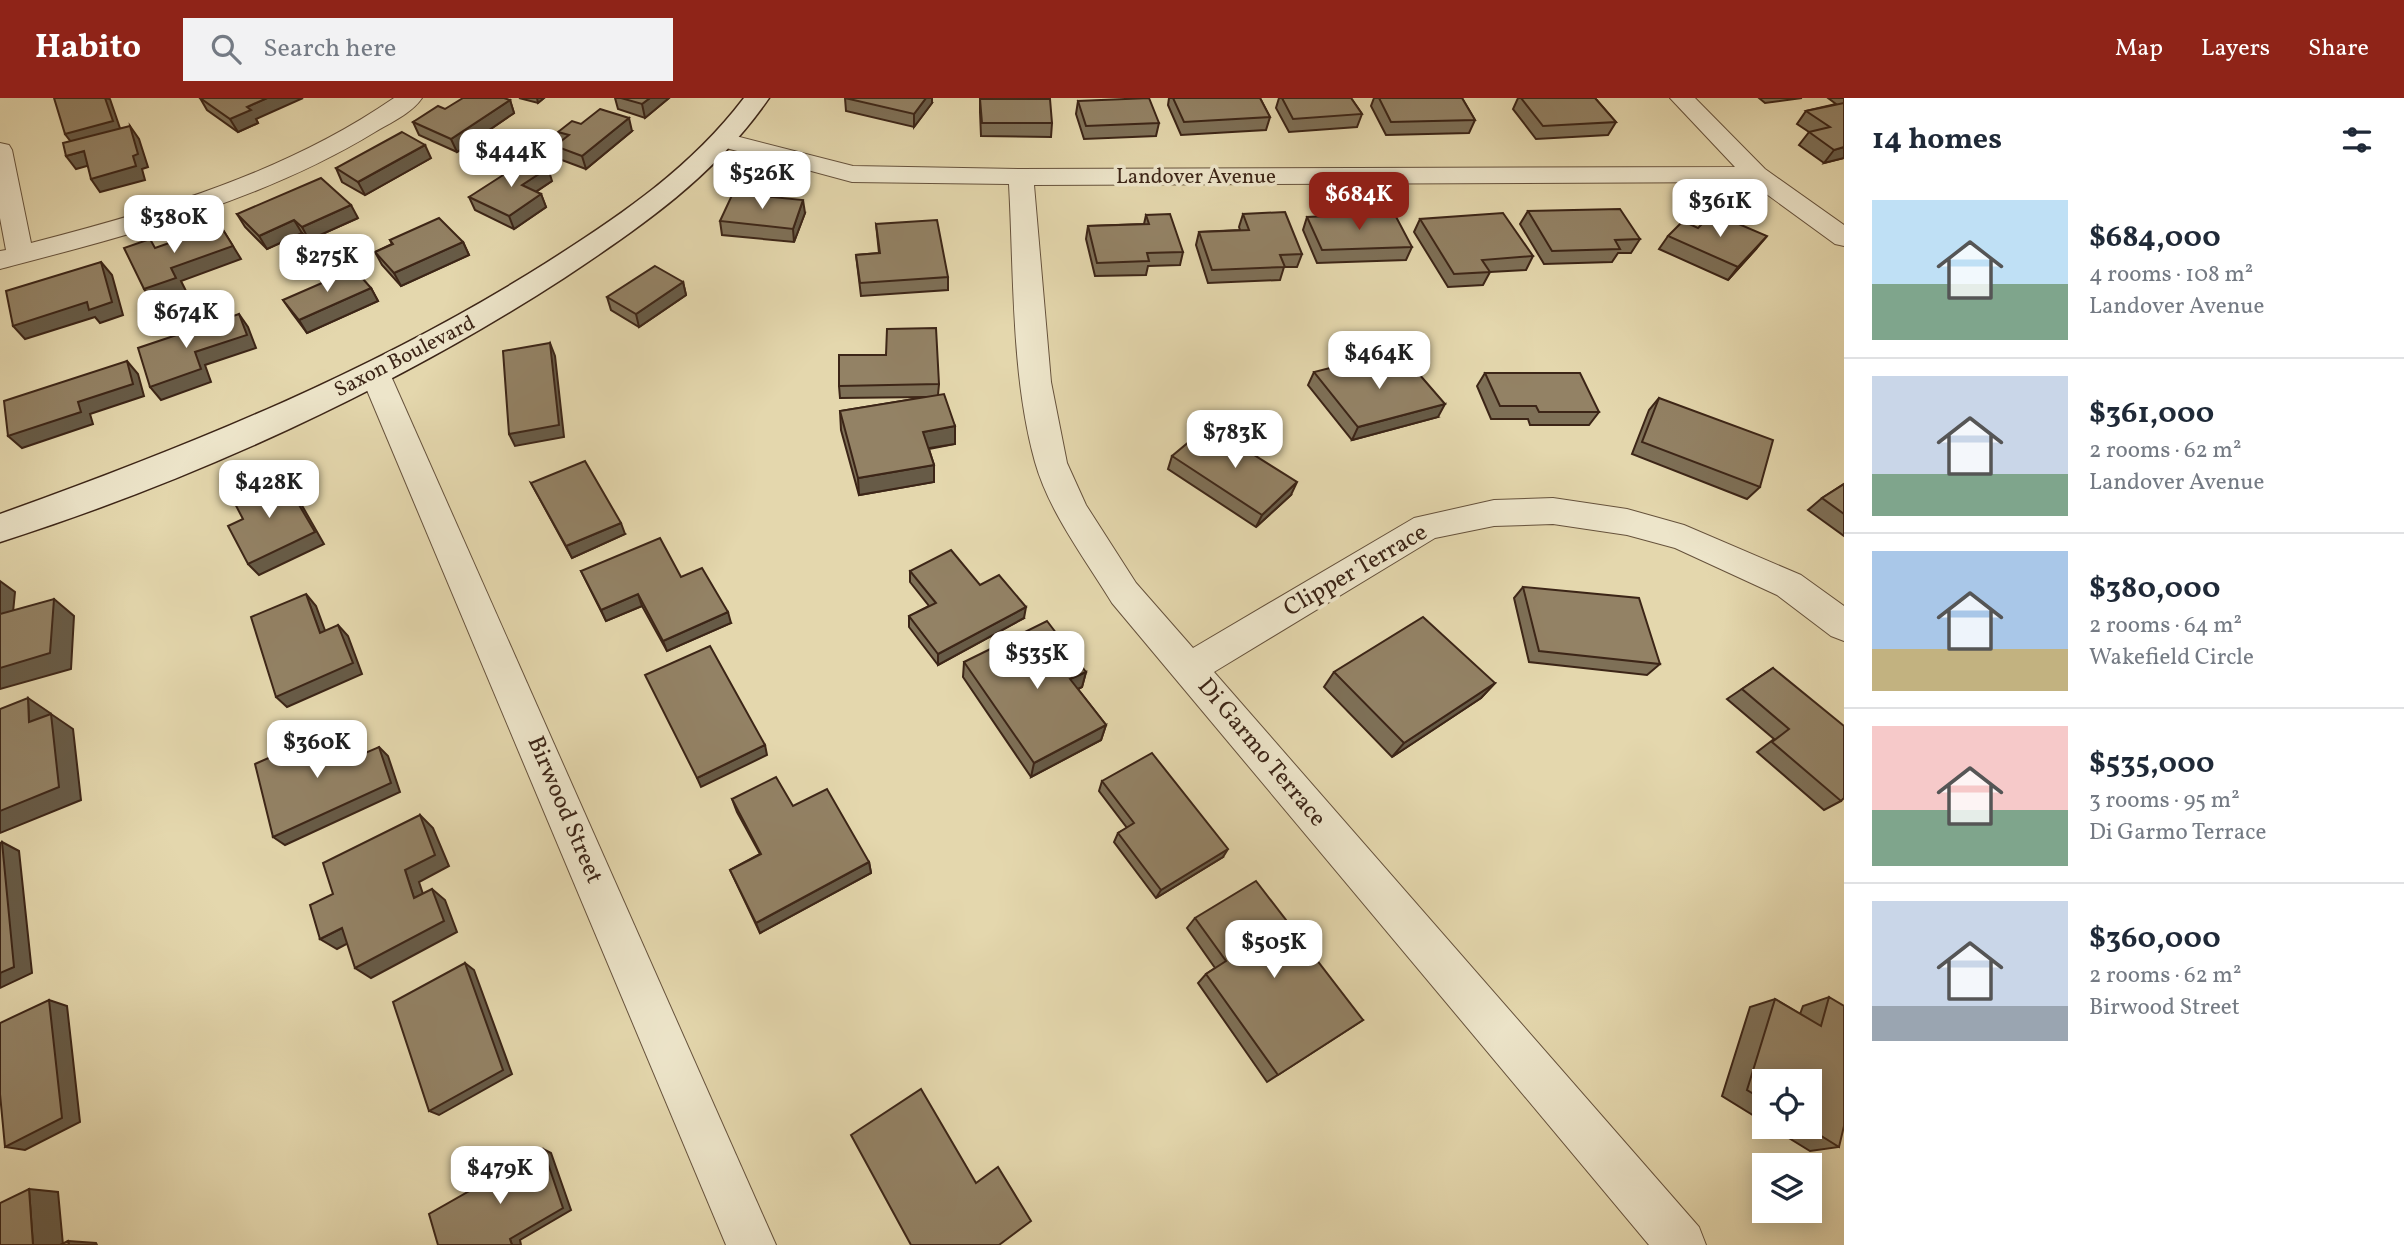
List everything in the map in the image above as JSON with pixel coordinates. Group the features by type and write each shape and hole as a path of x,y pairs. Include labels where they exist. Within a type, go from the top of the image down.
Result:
{"main road":[{"name":"Saxon Boulevard","path":"0,528 96,494 220,444 376,376 465,327 554,272 641,213 724,140 757,98"}],"street":[{"path":"0,149 10,257 148,220 253,182 326,149 410,98"},
{"path":"1682,98 1756,174 1844,238"},
{"name":"Landover Avenue","path":"724,140 852,174 1021,177 1756,174"},
{"name":"Di Garmo Terrace","path":"1021,177 1036,382 1051,463 1072,510 1124,593 1681,1245"},
{"name":"Birwood Street","path":"376,376 751,1245"},
{"name":"Clipper Terrace","path":"1189,668 1426,527 1494,513 1566,513 1627,522 1684,538 1789,585 1844,626"}],"building":[{"path":"54,98 105,98 113,121 65,134"},
{"path":"200,98 267,98 247,107 251,110 230,119"},
{"path":"463,98 510,100 451,139 413,122 438,106 445,109"},
{"path":"621,98 650,98 642,104"},
{"path":"845,98 926,98 914,114"},
{"path":"1149,98 1159,123 1086,126 1078,101"},
{"path":"1173,98 1260,98 1270,117 1184,122"},
{"path":"1282,98 1351,98 1362,114 1293,119"},
{"path":"1379,98 1462,98 1475,120 1391,122"},
{"path":"1521,98 1595,98 1616,122 1543,126"},
{"path":"980,99 1050,99 1052,123 982,123"},
{"path":"1844,103 1844,147 1834,150 1809,132 1830,127 1806,111"},
{"path":"600,109 629,118 582,156 555,146 569,135 558,132 572,121 581,124"},
{"path":"130,126 138,154 133,156 136,166 91,179 84,151 66,156 63,143"},
{"path":"402,132 425,145 358,182 336,168"},
{"path":"528,159 548,168 522,185 541,194 509,216 469,197"},
{"path":"321,178 351,205 302,227 294,220 259,236 237,214"},
{"path":"733,193 803,200 793,229 720,221"},
{"path":"1620,209 1640,239 1615,240 1620,249 1552,251 1528,211"},
{"path":"1285,212 1302,254 1280,255 1285,267 1212,270 1199,232 1249,230 1243,214"},
{"path":"1394,213 1412,247 1322,250 1307,217"},
{"path":"1503,213 1533,256 1482,260 1490,272 1454,274 1420,219"},
{"path":"1713,213 1767,236 1738,267 1668,236 1683,221 1698,228"},
{"path":"1170,214 1183,252 1147,253 1149,261 1097,263 1088,226 1149,224 1146,215"},
{"path":"439,218 463,242 394,273 375,252 393,244 390,240"},
{"path":"937,220 948,277 860,283 856,255 880,253 876,224"},
{"path":"220,225 233,246 171,268 176,278 144,289 124,248 150,239 155,248"},
{"path":"101,262 112,302 89,310 87,302 13,326 6,291"},
{"path":"655,266 683,282 636,314 607,297"},
{"path":"354,269 371,288 299,320 283,300"},
{"path":"239,314 247,335 195,352 201,369 150,387 138,348"},
{"path":"936,328 939,384 839,386 839,355 886,355 887,329"},
{"path":"550,343 559,425 509,434 503,351"},
{"path":"1406,359 1445,404 1358,427 1314,372 1350,363 1357,372"},
{"path":"127,361 133,384 78,402 81,412 8,436 4,401"},
{"path":"1485,373 1580,373 1599,412 1539,412 1536,406 1500,406"},
{"path":"944,394 955,426 923,432 934,465 858,478 840,411"},
{"path":"1659,398 1773,440 1760,487 1642,442"},
{"path":"1208,426 1297,482 1262,515 1172,456"},
{"path":"585,461 621,523 566,546 531,483"},
{"path":"282,476 315,532 248,564 228,526 243,519 232,498"},
{"path":"1844,484 1844,514 1822,498"},
{"path":"660,538 681,577 702,568 728,612 663,641 638,594 601,610 581,571"},
{"path":"951,550 980,585 999,575 1026,607 938,654 909,616 936,603 910,571"},
{"path":"1523,587 1639,598 1660,664 1539,651"},
{"path":"306,594 320,633 338,625 353,663 276,697 251,617"},
{"path":"54,599 50,653 0,668 0,614"},
{"path":"1423,617 1495,683 1404,743 1334,672"},
{"path":"1047,621 1086,672 1070,679 1106,725 1034,763 964,662"},
{"path":"710,646 765,745 697,778 645,675"},
{"path":"1773,668 1844,726 1844,798 1841,801 1772,742 1789,729 1742,689"},
{"path":"28,698 29,722 51,714 59,787 0,811 0,709"},
{"path":"339,727 349,760 379,747 391,783 273,837 255,764"},
{"path":"1152,753 1228,849 1161,890 1118,833 1134,823 1102,781"},
{"path":"776,777 793,806 827,789 869,862 756,923 730,870 761,854 732,799"},
{"path":"420,815 435,855 405,870 414,898 432,889 444,921 355,968 342,928 320,939 310,905 333,894 323,863"},
{"path":"2,842 14,967 0,973 0,843"},
{"path":"1256,881 1363,1020 1278,1075 1206,974 1226,961 1195,918"},
{"path":"465,963 503,1070 429,1111 393,1002"},
{"path":"1829,997 1844,1006 1844,1126 1839,1147 1822,1136 1822,1069 1753,1069 1775,999 1821,1026"},
{"path":"49,1000 62,1118 5,1147 0,1094 0,1023"},
{"path":"1752,1074 1752,1093 1747,1090"},
{"path":"921,1089 976,1183 998,1167 1031,1221 999,1245 911,1245 851,1135"},
{"path":"543,1149 563,1208 510,1239 512,1245 438,1245 429,1214"},
{"path":"29,1189 33,1245 0,1245 0,1203"}]}
